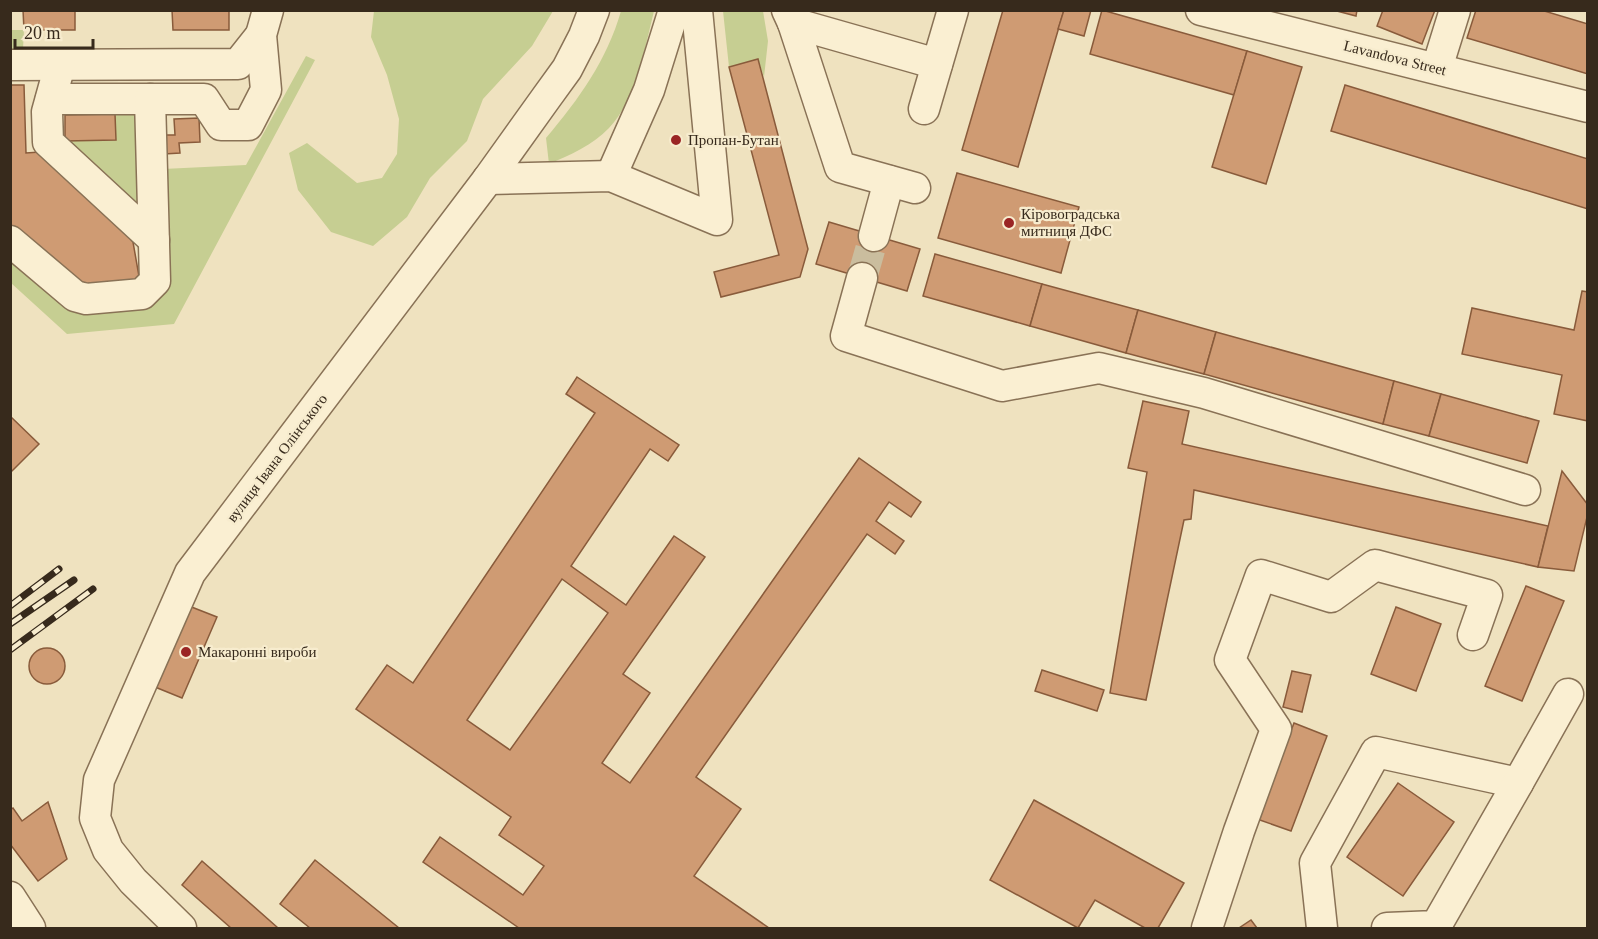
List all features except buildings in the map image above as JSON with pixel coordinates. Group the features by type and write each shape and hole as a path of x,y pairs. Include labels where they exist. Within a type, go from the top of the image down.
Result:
{"street":[{"name":"вулиця Івана Олінського","path":"181,928 133,881 108,850 96,819 99,780 190,573 488,179 567,69 594,10"},
{"path":"611,176 649,90 674,10"},
{"path":"488,179 611,176 717,220 698,10"},
{"path":"924,109 953,10"},
{"name":"Lavandova Street","path":"1201,10 1587,107"},
{"path":"1437,68 1455,10"},
{"path":"790,17 938,64"},
{"path":"790,17 840,167 902,184 874,236"},
{"path":"10,65 238,64 265,23"},
{"path":"51,99 204,99 221,125 248,124 266,90 265,23"},
{"path":"60,65 47,112 48,142 154,240"},
{"path":"10,241 75,296 86,299 142,294 155,281 150,99"},
{"path":"862,278 846,336 991,383 1002,386 1099,368 1204,393 1525,490"},
{"path":"1208,928 1239,831 1276,729 1230,660 1261,575 1331,597 1374,565 1487,595 1473,635"},
{"path":"1387,928 1436,926 1568,694"},
{"path":"1322,928 1315,863 1376,752 1518,783"},
{"path":"10,897 30,928"}],"green space":[{"path":"374,11 553,11 532,46 483,99 467,141 430,178 407,217 373,246 331,232 298,190 289,153 307,143 357,183 382,178 397,154 399,119 387,75 371,37"},
{"path":"621,11 654,11 643,56 626,103 609,128 596,140 549,164 546,138 570,109 591,78 608,46"},
{"path":"723,11 763,11 768,41 764,77 758,59 729,67"},
{"path":"11,30 24,30 23,49 11,50"},
{"path":"306,56 315,60 174,324 67,334 11,283 10,253 153,303 160,298 165,291 163,169 246,165"},
{"path":"139,113 143,214 65,141 116,140 115,114"}],"tunnel":[{"path":"862,278 874,236"}],"railway":[{"path":"10,606 59,569"},
{"path":"10,624 74,580"},
{"path":"10,650 93,589"}],"place":[{"name":"Пропан-Бутан","path":"676,140"},
{"name":"Кіровоградська митниця ДФС","path":"1009,223"},
{"name":"Макаронні вироби","path":"186,652"}]}
